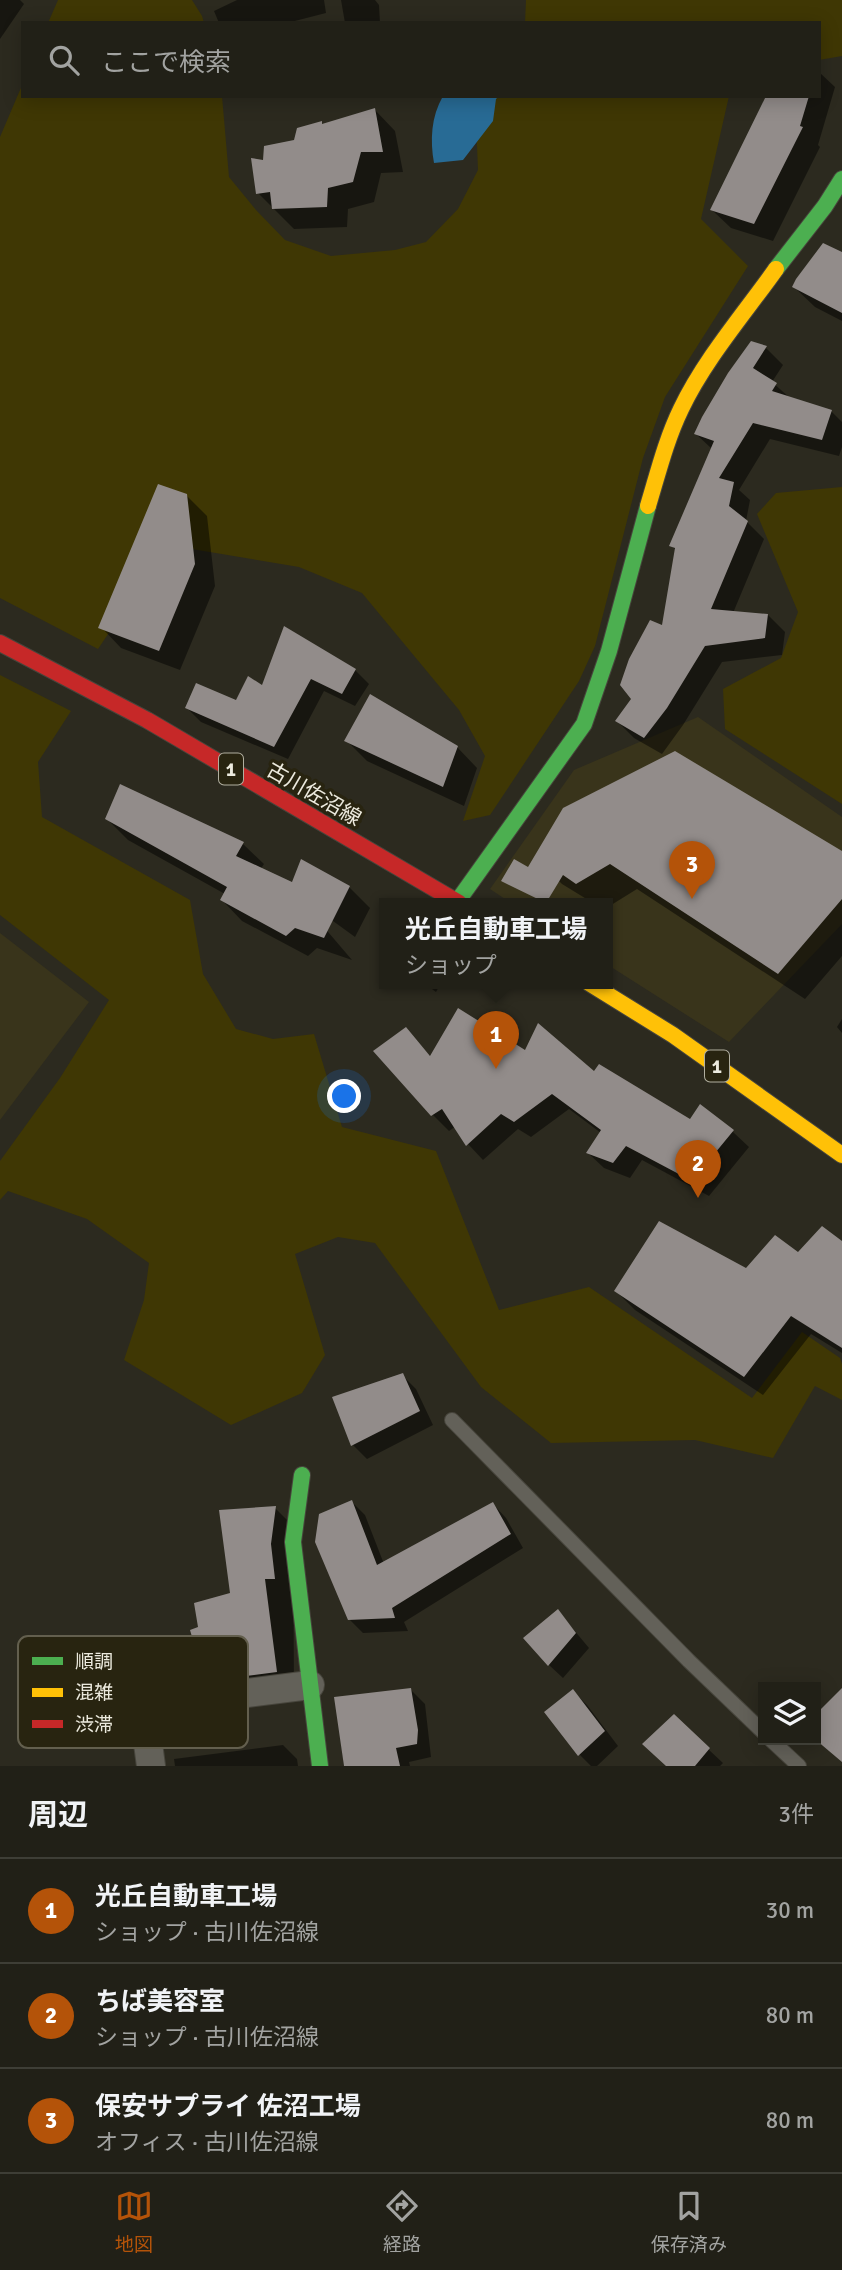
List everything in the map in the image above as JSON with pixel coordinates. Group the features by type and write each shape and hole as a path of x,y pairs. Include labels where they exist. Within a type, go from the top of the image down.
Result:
{"street":[{"path":"461,898 584,724 609,651 667,443 682,407 710,361 842,179"},
{"name":"古川佐沼線","path":"0,643 147,720 451,898"},
{"name":"1","path":"599,989 673,1035 842,1155"},
{"path":"302,1475 293,1542 320,1766"},
{"path":"248,1693 310,1685"},
{"path":"148,1748 150,1766"}],"lane":[{"path":"452,1420 689,1661 758,1727"},
{"path":"776,1745 799,1766"}],"shaded area":[{"path":"58,0 192,0 203,21 49,21"},
{"path":"526,0 842,0 842,56 821,60 821,21 525,21"},
{"path":"21,88 21,98 222,98 229,177 285,240 331,256 395,250 426,242 458,209 478,170 475,98 729,98 701,219 748,266 665,397 643,458 595,646 579,681 490,815 463,821 485,756 459,710 362,593 299,567 168,545 98,649 0,598 0,137"},
{"path":"842,487 842,804 725,729 723,689 781,658 798,612 757,514 776,493"},
{"path":"0,675 71,711 38,762 42,817 190,900 203,974 236,1029 273,1039 314,1034 342,1127 436,1151 499,1310 589,1287 752,1398 802,1332 840,1358 842,1400 815,1386 773,1458 695,1440 551,1443 481,1387 375,1243 338,1237 295,1254 325,1355 302,1393 231,1425 124,1360 144,1300 149,1263 87,1219 8,1191 0,1200 0,1161 60,1078 109,1000 0,915"},
{"path":"698,717 842,817 842,924 729,1042 613,968 613,898 504,898 490,889 574,770"},
{"path":"0,933 89,1002 0,1120"}],"water":[{"path":"442,98 497,98 493,121 463,160 434,163 432,129"}],"building":[{"path":"765,98 808,98 800,126 803,127 754,224 710,210"},
{"path":"375,108 383,152 361,152 353,182 328,188 327,207 272,209 270,192 256,194 251,158 263,160 264,146 294,140 297,128 322,121 322,124"},
{"path":"823,243 842,252 842,313 792,287"},
{"path":"751,341 767,346 753,368 777,383 772,391 832,410 822,440 753,423 719,478 734,482 729,506 748,521 711,609 768,614 765,638 705,646 667,708 644,738 615,721 631,699 620,685 629,659 650,620 662,625 675,548 669,546 714,441 694,434 728,373"},
{"path":"158,484 187,494 195,564 159,651 98,628"},
{"path":"284,626 356,669 342,694 311,679 274,747 185,708 196,683 236,700 248,676 262,685"},
{"path":"370,694 458,746 443,787 344,741"},
{"path":"675,751 842,851 842,899 778,974 610,864 576,884 563,875 549,898 536,898 501,881 514,859 528,867 563,808"},
{"path":"120,784 244,842 236,856 292,882 301,859 350,886 324,938 295,928 286,936 220,900 227,887 105,819"},
{"path":"458,1008 525,1050 538,1023 594,1071 599,1064 690,1119 700,1104 734,1130 692,1181 626,1146 613,1163 586,1153 601,1130 552,1094 514,1122 501,1114 466,1146 442,1109 431,1116 373,1051 406,1027 430,1056"},
{"path":"659,1221 746,1268 775,1235 798,1252 822,1226 842,1241 842,1348 791,1316 744,1377 614,1291"},
{"path":"403,1373 420,1411 351,1446 332,1397"},
{"path":"352,1500 377,1565 493,1502 511,1534 392,1608 395,1618 348,1620 315,1542 319,1514"},
{"path":"276,1506 271,1544 275,1579 265,1579 277,1672 248,1676 248,1636 192,1636 190,1630 198,1627 194,1603 230,1593 219,1510"},
{"path":"558,1609 576,1633 548,1666 523,1638"},
{"path":"411,1688 418,1730 417,1744 396,1748 400,1766 344,1766 334,1697"},
{"path":"842,1688 842,1762 821,1744 821,1709"},
{"path":"573,1689 605,1731 578,1756 544,1712"},
{"path":"674,1714 710,1748 695,1766 666,1766 642,1744"}],"traffic: fast":[{"path":"776,269 825,206 842,179"},
{"path":"460,898 584,724 609,651 648,506"},
{"path":"302,1475 293,1542 320,1766"}],"traffic: slow":[{"path":"648,506 671,433 691,390 713,355 776,269"},
{"path":"599,989 673,1035 842,1155"}],"traffic: jam":[{"path":"0,643 147,720 450,898"}],"place":[{"name":"保安サプライ 佐沼工場","path":"692,899"},
{"name":"光丘自動車工場","path":"496,1069"},
{"name":"ちば美容室","path":"698,1198"}]}
